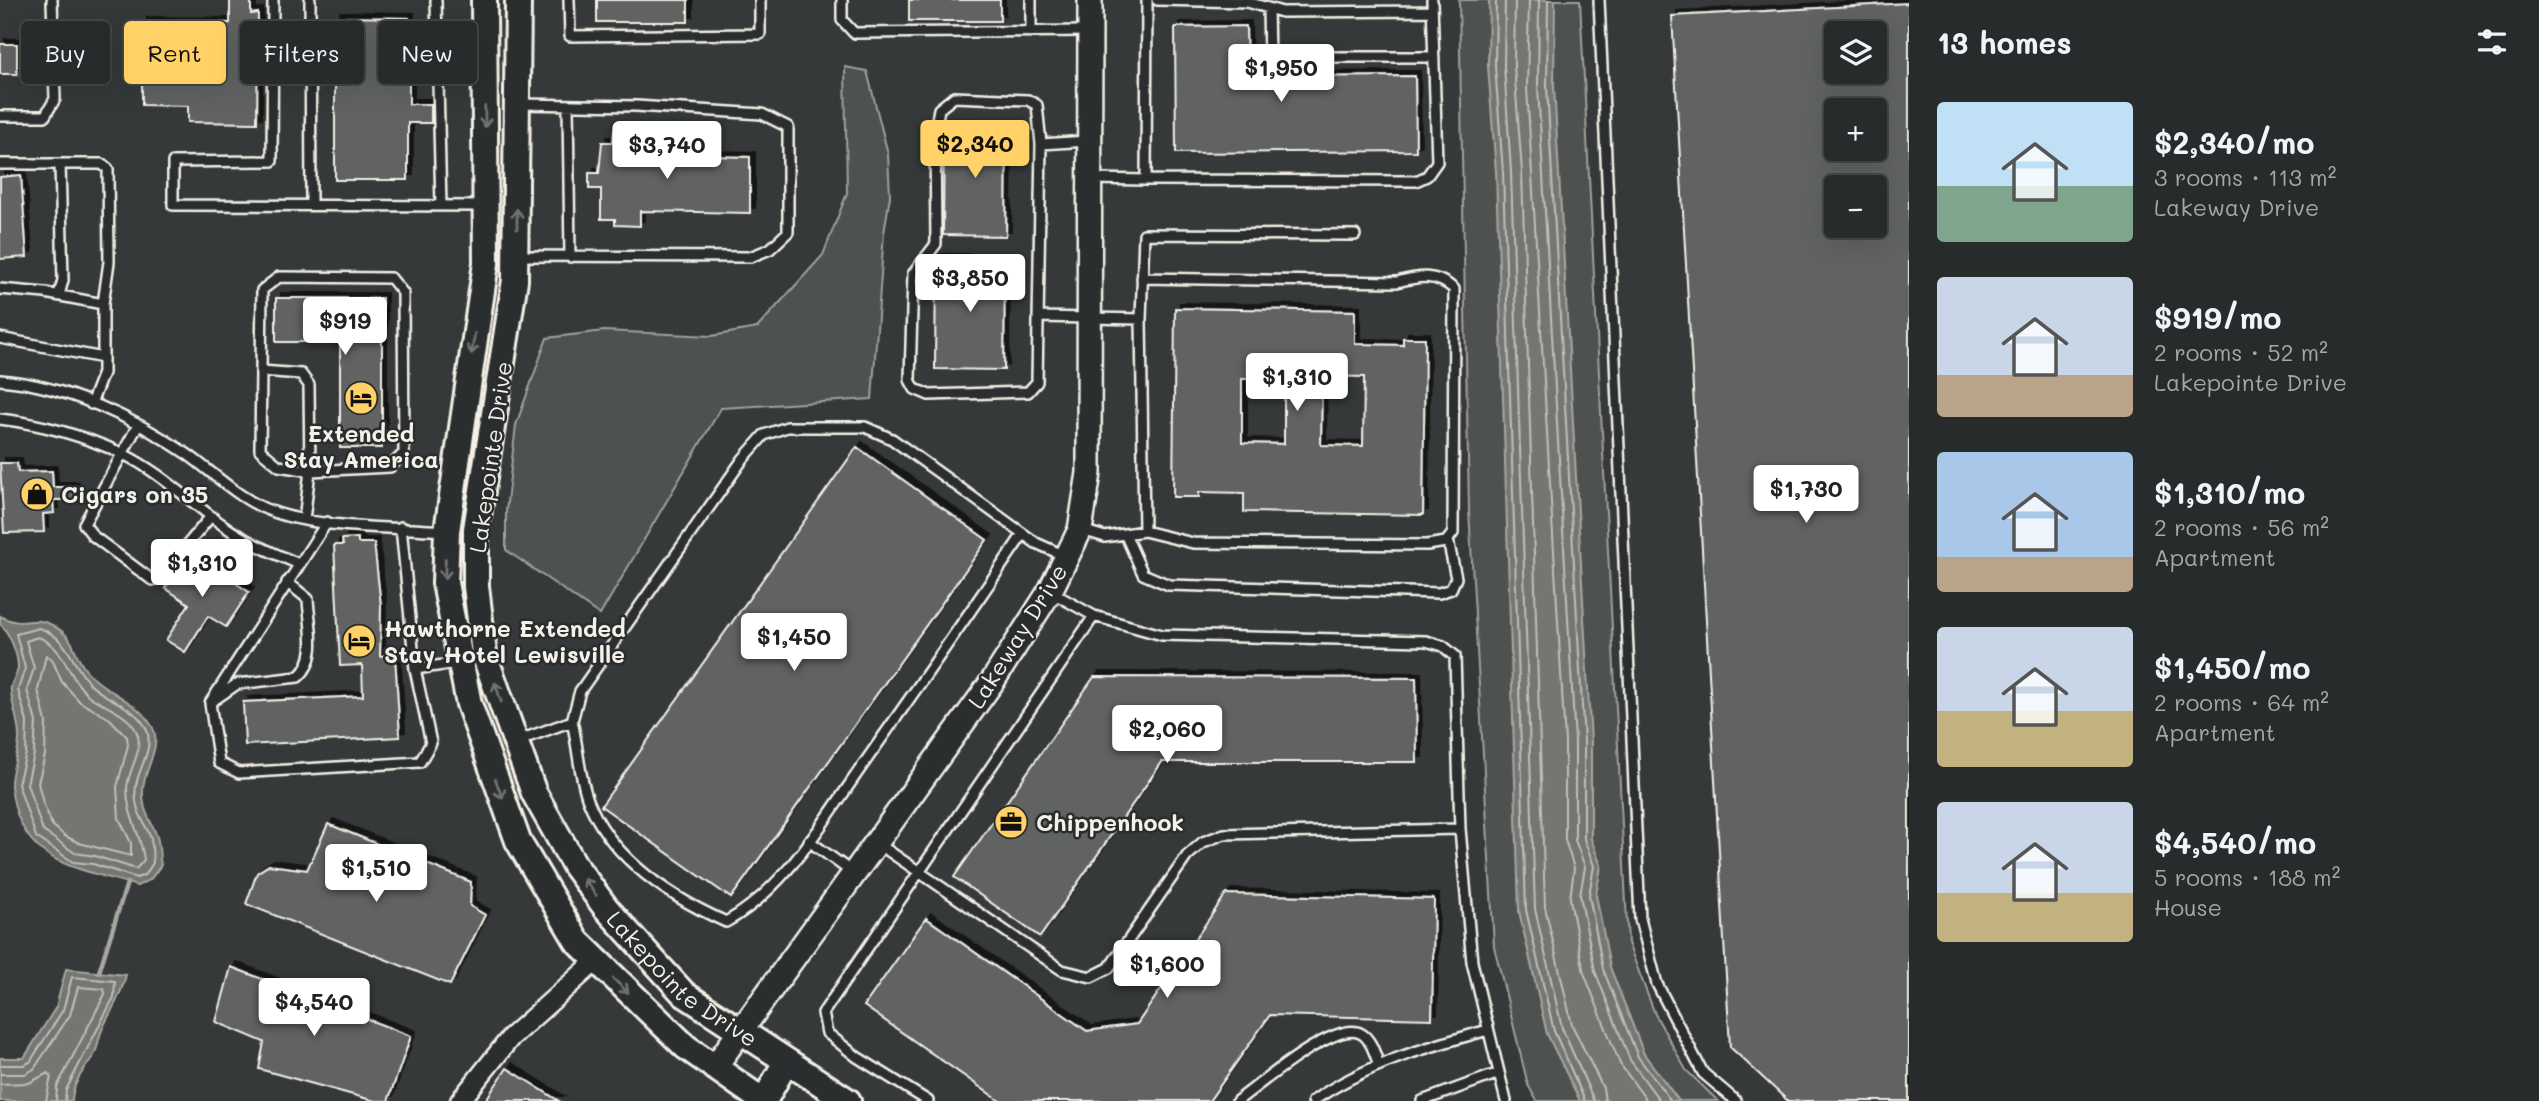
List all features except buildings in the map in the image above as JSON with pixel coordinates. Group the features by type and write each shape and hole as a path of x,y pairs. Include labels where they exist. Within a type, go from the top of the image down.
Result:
{"main road":[{"name":"Lakepointe Drive","path":"484,0 486,263 447,531 445,583 469,704 518,841 577,941 595,962 685,1047 764,1101"},
{"name":"Lakepointe Drive","path":"517,0 516,257 510,316 475,529 476,586 484,654 534,793 575,866 606,908 684,994 848,1101"},
{"path":"447,531 475,529"},
{"path":"764,1101 786,1062"}],"street":[{"name":"Lakeway Drive","path":"714,1068 992,682 1050,591 1080,530 1088,473 1090,0"},
{"path":"460,1101 511,1037 595,962"}],"lane":[{"path":"0,116 46,116 55,99 52,0"},
{"path":"274,0 272,161 173,162 173,205 486,206"},
{"path":"310,0 311,205"},
{"path":"436,0 441,206"},
{"path":"569,0 570,37 760,34 760,0"},
{"path":"842,0 842,20 854,33 1090,32"},
{"path":"1031,0 1031,32"},
{"path":"1146,180 1147,0"},
{"path":"1157,0 1248,2 1282,12 1431,11"},
{"path":"1090,179 1416,181 1427,176 1437,162 1432,0"},
{"path":"1598,0 1640,919 1657,984 1703,1073 1736,1101"},
{"path":"1268,8 1269,57 1433,57"},
{"path":"954,97 1028,100 1037,105 1041,144 1037,382 1028,392 929,394 915,390 911,380 913,274 936,244 935,131 939,109 954,97"},
{"path":"516,257 750,257 770,249 788,232 788,127 762,114 517,104"},
{"path":"568,105 570,257"},
{"path":"1041,144 1090,141"},
{"path":"0,164 103,164 108,169 109,262 103,304 103,373 92,404"},
{"path":"59,295 63,280 60,164"},
{"path":"1144,531 1141,319 1144,233 1354,235"},
{"path":"1080,530 1105,537 1126,536 1144,531 1193,542 1427,545 1448,540 1453,533 1454,289 1441,278 1417,276 1397,282 1142,278"},
{"path":"279,277 391,278 404,293 404,453 390,467 310,471 279,466 260,450 262,290 279,277"},
{"path":"0,289 59,295 103,304"},
{"path":"1038,317 1141,319"},
{"path":"0,338 103,358"},
{"path":"261,371 301,374 309,385 310,471 304,520"},
{"path":"0,380 41,387 92,404 138,425 269,511 304,520 447,531"},
{"path":"0,419 41,424 124,454 258,546 299,564"},
{"path":"138,425 83,524 93,536 152,580 160,578 211,516"},
{"path":"1023,534 808,841 769,890 749,910 726,922 700,910 620,855 606,836 587,798 572,721 580,691 743,459 764,435 787,427 865,427 892,439 1023,534 1066,557"},
{"path":"327,522 210,703 219,763 239,773 420,762 431,743 415,669 401,527"},
{"path":"1126,536 1143,574 1169,585 1439,593 1451,589 1456,578 1448,540"},
{"path":"210,703 237,684 298,677 305,671 312,659 308,598 287,582"},
{"path":"1050,591 1094,616 1162,635 1426,641 1443,646 1455,656 1460,829 1472,962 1506,1101"},
{"path":"927,1101 857,1057 827,1033 823,1013 1094,616"},
{"path":"415,669 460,663"},
{"path":"514,743 572,721"},
{"path":"876,843 1062,970 1091,977 1109,968 1187,856 1203,842 1224,834 1460,829"},
{"path":"808,841 854,873"},
{"path":"1313,1101 1336,1085 1408,1053 1489,1030"},
{"path":"1237,1101 1298,1055 1344,1031 1359,1032 1370,1043 1379,1066"},
{"path":"1422,1101 1499,1073"}],"shaded area":[{"path":"1459,0 1580,0 1628,943 1655,1014 1686,1070 1718,1101 1537,1101 1528,1085 1494,946 1469,510"},
{"path":"845,67 867,71 888,154 890,196 884,233 872,399 721,408 600,615 506,550 506,511 516,425 547,338 604,331 712,336 757,328 823,255 847,193"}],"water":[{"path":"1489,0 1555,0 1554,86 1591,742 1591,839 1601,866 1596,895 1610,967 1644,1054 1679,1101 1580,1101 1547,1034 1519,911 1496,172 1488,66"},
{"path":"0,616 21,622 43,622 59,629 70,640 92,677 135,707 150,723 154,731 155,747 144,781 143,797 146,813 157,838 161,865 150,880 137,886 72,867 38,848 26,833 16,812 11,786 19,739 11,692 18,662 10,638 0,624"},
{"path":"66,969 126,975 95,1054 76,1083 72,1101 0,1101 0,1058 24,1058 56,1007"}],"waterway":[{"path":"99,972 127,883"}],"place":[{"name":"Extended Stay America","path":"361,398"},
{"name":"Cigars on 35","path":"37,494"},
{"name":"Hawthorne Extended Stay Hotel Lewisville","path":"359,641"},
{"name":"Chippenhook","path":"1011,822"}]}
